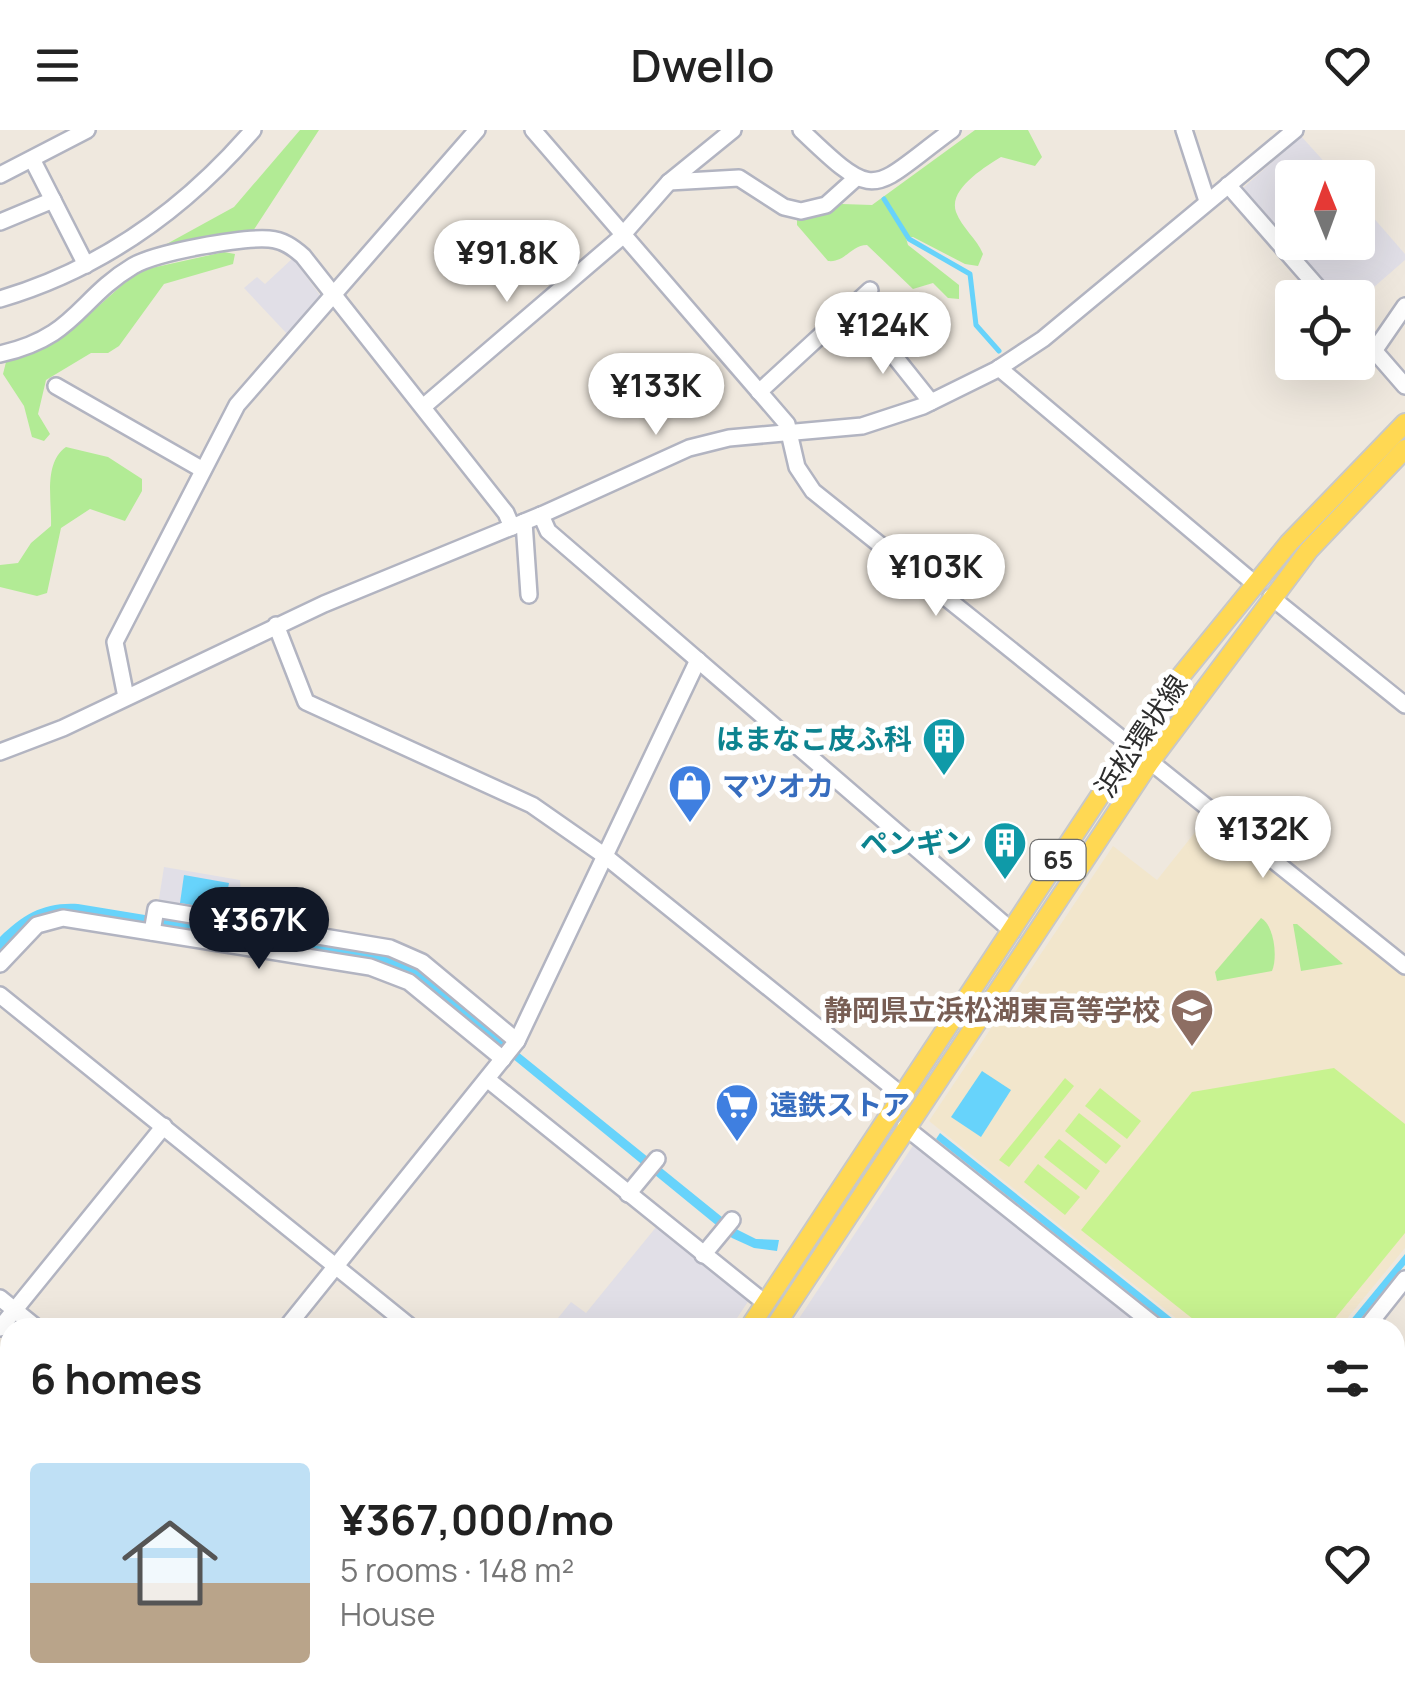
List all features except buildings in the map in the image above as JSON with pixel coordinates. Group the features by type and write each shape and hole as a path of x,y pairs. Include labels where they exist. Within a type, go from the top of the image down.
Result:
{"main road":[{"name":"浜松環状線","path":"756,1318 1171,688 1255,584 1405,423"},
{"name":"浜松環状線","path":"785,1318 905,1127 1150,762 1271,598 1332,524 1405,450"}],"street":[{"path":"0,175 87,130"},
{"path":"0,299 86,265 148,228 200,187 252,130"},
{"path":"126,697 115,642 237,405 477,130"},
{"path":"532,130 787,424 797,467 813,490 1405,966"},
{"path":"423,406 623,234 669,182 733,130"},
{"path":"801,130 855,180"},
{"path":"669,182 738,178 784,207 801,211 826,205 855,180 882,180 952,130"},
{"path":"1184,130 1207,202"},
{"path":"0,752 276,625 702,444 872,424 931,402 999,368 1071,318 1295,130"},
{"path":"33,161 86,265"},
{"path":"1228,184 1311,280"},
{"path":"0,222 53,200"},
{"path":"0,354 63,329 123,273 159,256 255,240 281,241 304,256 518,525 529,595"},
{"path":"759,392 870,290"},
{"path":"1375,350 1405,306"},
{"path":"872,328 931,402"},
{"path":"1375,352 1405,386"},
{"path":"999,368 1255,584"},
{"path":"56,386 203,470"},
{"path":"540,515 548,531 1012,931"},
{"path":"1271,598 1405,705"},
{"path":"276,625 306,702 523,800 604,856 902,1096"},
{"path":"294,1318 517,1041 698,660"},
{"path":"152,932 156,909 390,948 434,972 517,1041"},
{"path":"0,964 26,933 50,920 76,919 383,970 420,990 503,1059"},
{"path":"0,994 400,1318"},
{"path":"487,1079 765,1304"},
{"path":"8,1318 164,1126"},
{"path":"905,1127 1145,1318"},
{"path":"628,1194 653,1164"},
{"path":"703,1255 728,1225"},
{"path":"1374,1318 1405,1279"},
{"path":"0,1298 25,1318"}],"shaded area":[{"path":"1301,136 1323,160 1275,160 1275,227 1242,189"},
{"path":"1375,220 1405,254 1405,260 1375,286 1375,280 1322,280 1304,260 1375,260"},
{"path":"293,258 322,298 289,336 244,288 257,277 265,284"},
{"name":"静岡県立浜松湖東高等学校","path":"1208,816 1405,974 1405,1248 1347,1318 1176,1318 929,1121 1113,846 1157,880"},
{"path":"164,867 240,880 243,919 158,905"},
{"path":"916,1141 1139,1318 799,1318"},
{"path":"657,1226 749,1300 737,1318 558,1318 571,1302 586,1313"}],"green space":[{"path":"300,130 319,130 253,231 163,246 234,207"},
{"path":"975,130 1028,130 1042,157 1035,166 1001,157 957,195 956,212 983,254 978,266 965,264 913,237 906,238 908,245 959,285 959,299 948,298 933,283 913,289 867,245 828,261 797,225 797,219 821,215 842,204 872,205"},
{"path":"224,252 235,254 233,264 164,284 119,346 108,353 91,353 46,380 38,414 50,434 44,441 32,437 24,406 3,374 6,362 67,334 138,271"},
{"path":"66,447 108,457 142,479 142,491 125,521 90,509 61,528 47,593 37,596 0,587 0,565 18,563 31,543 51,526 51,472"},
{"path":"1261,918 1274,942 1272,971 1217,981 1215,972"},
{"path":"1293,924 1297,924 1343,964 1301,971"},
{"path":"1334,1068 1405,1124 1405,1233 1335,1318 1192,1318 1081,1230 1192,1092"},
{"path":"1065,1078 1074,1086 1009,1167 999,1160"},
{"path":"1100,1088 1141,1121 1127,1139 1085,1106"},
{"path":"1079,1113 1121,1146 1106,1164 1065,1131"},
{"path":"1059,1139 1100,1171 1086,1190 1044,1157"},
{"path":"1038,1164 1080,1197 1065,1215 1024,1182"}],"water":[{"path":"184,875 229,883 224,910 180,903"},
{"path":"78,904 151,916 149,924 86,914 53,915 19,933 0,950 0,937 26,916 45,907"},
{"path":"159,917 388,955 417,969 507,1043 502,1050 412,976 385,964 158,926"},
{"path":"518,1052 738,1230 756,1239 779,1240 777,1251 754,1248 732,1238 512,1058"},
{"path":"982,1071 1011,1090 981,1137 951,1117"},
{"path":"940,1133 1172,1318 1161,1318 936,1139"},
{"path":"1405,1254 1405,1265 1361,1318 1352,1318"}],"waterway":[{"path":"884,199 909,239 970,274 976,325 999,351"}],"place":[{"name":"はまなこ皮ふ科","path":"944,777"},
{"name":"マツオカ","path":"690,824"},
{"name":"ペンギン","path":"1005,881"},
{"name":"静岡県立浜松湖東高等学校","path":"1192,1048"},
{"name":"遠鉄ストア","path":"737,1143"}]}
